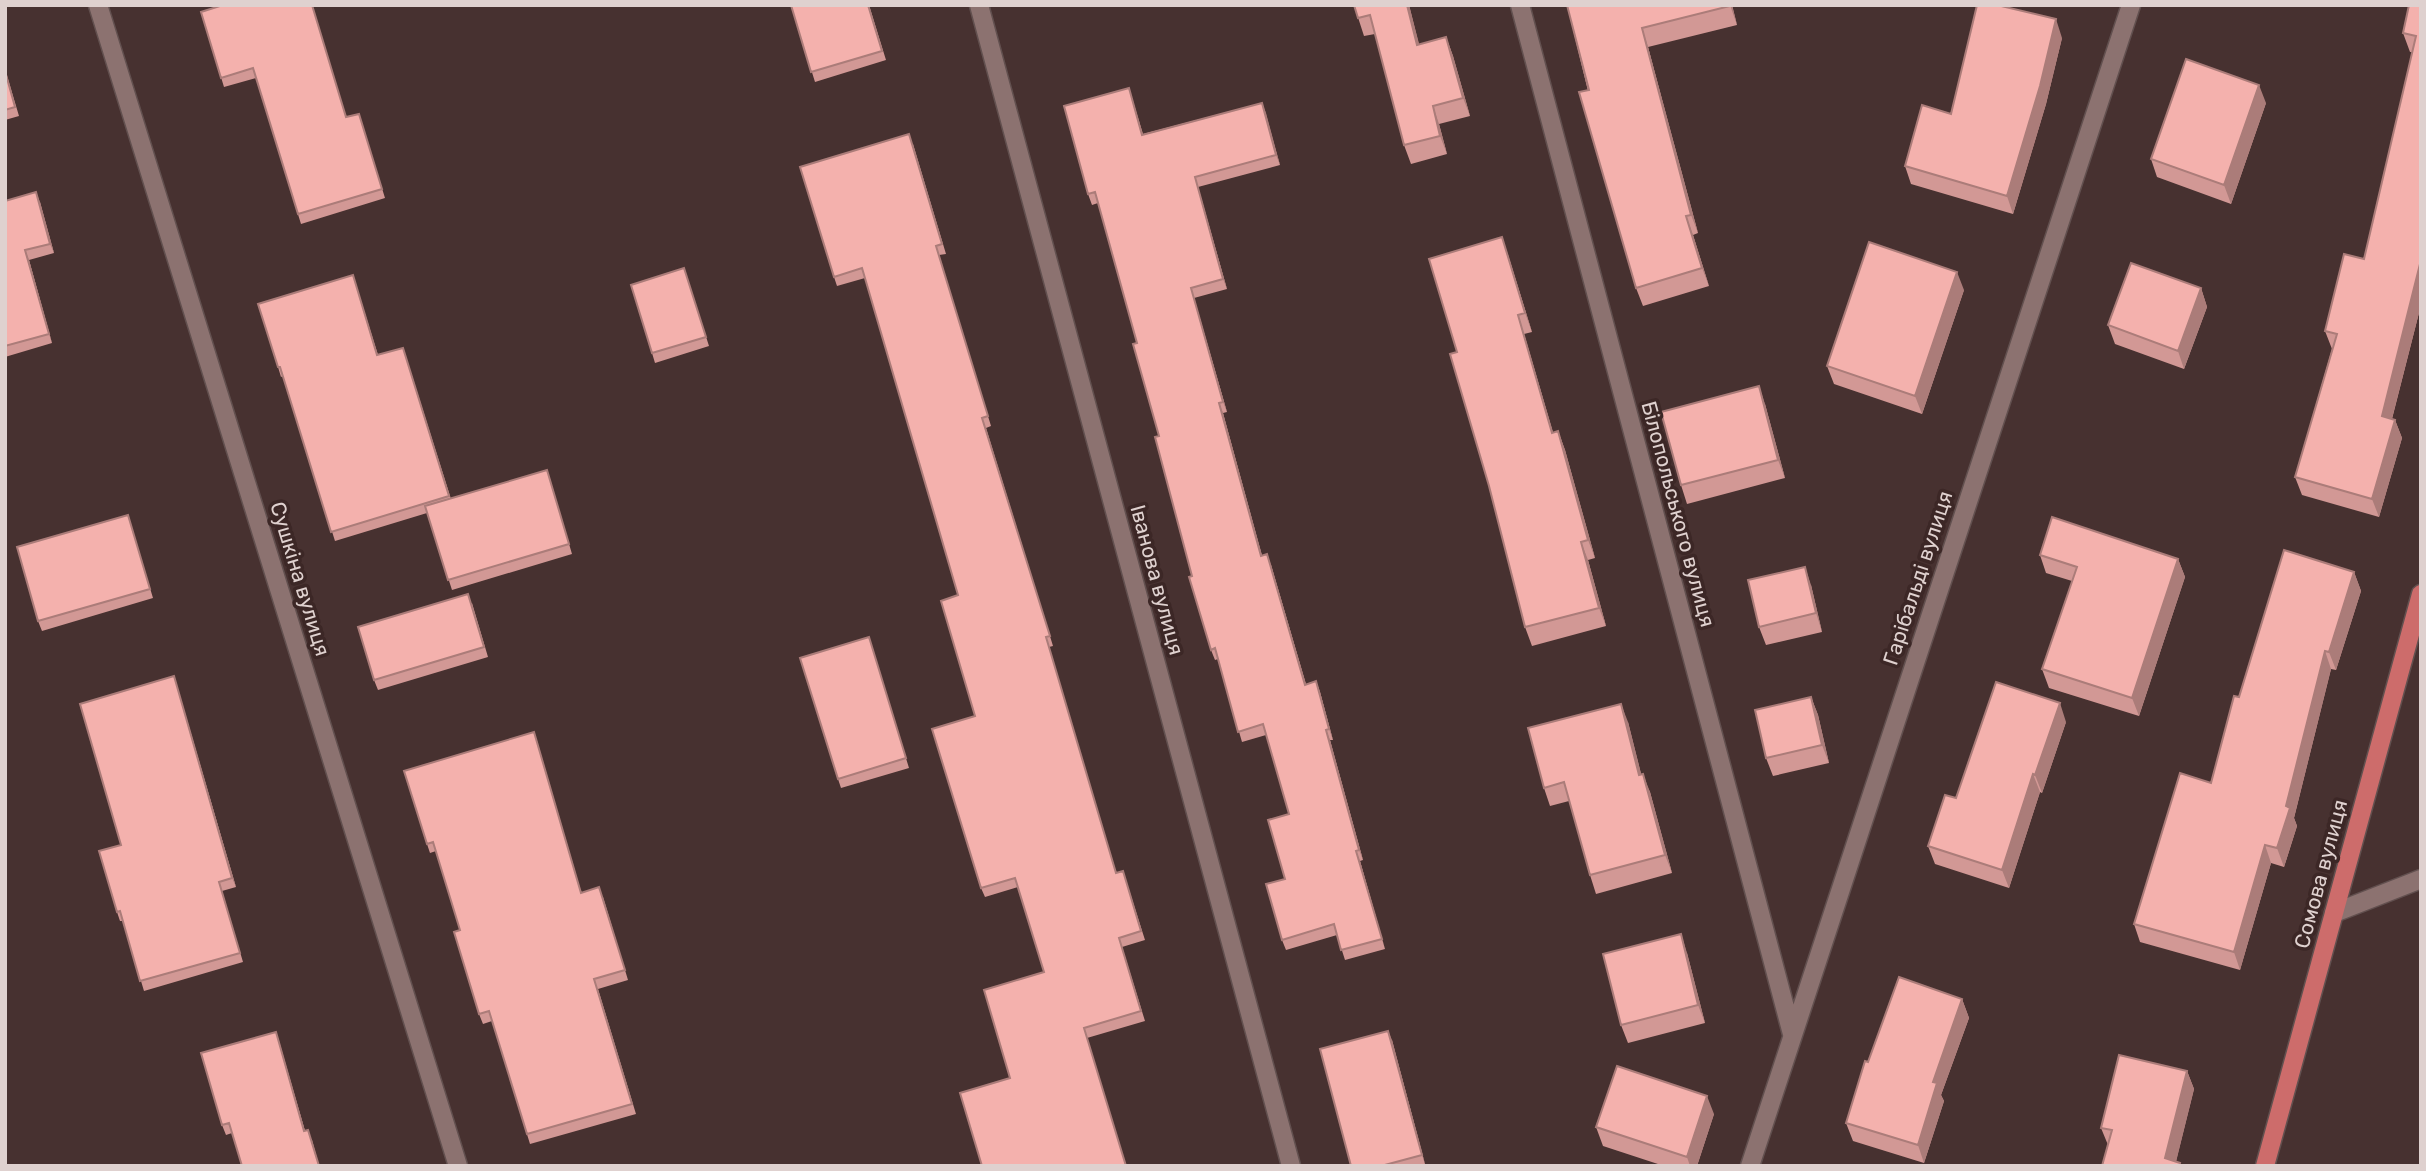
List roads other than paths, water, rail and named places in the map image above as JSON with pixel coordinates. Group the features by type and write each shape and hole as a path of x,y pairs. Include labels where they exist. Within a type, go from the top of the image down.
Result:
{"main road":[{"name":"Сомова вулиця","path":"2265,1166 2421,594"}],"street":[{"name":"Сушкіна вулиця","path":"98,5 458,1166"},
{"name":"Іванова вулиця","path":"979,5 1291,1166"},
{"name":"Білопольського вулиця","path":"1520,5 1791,1034"},
{"name":"Гарібальді вулиця","path":"1749,1166 2131,5"},
{"path":"2334,913 2421,879"}]}
